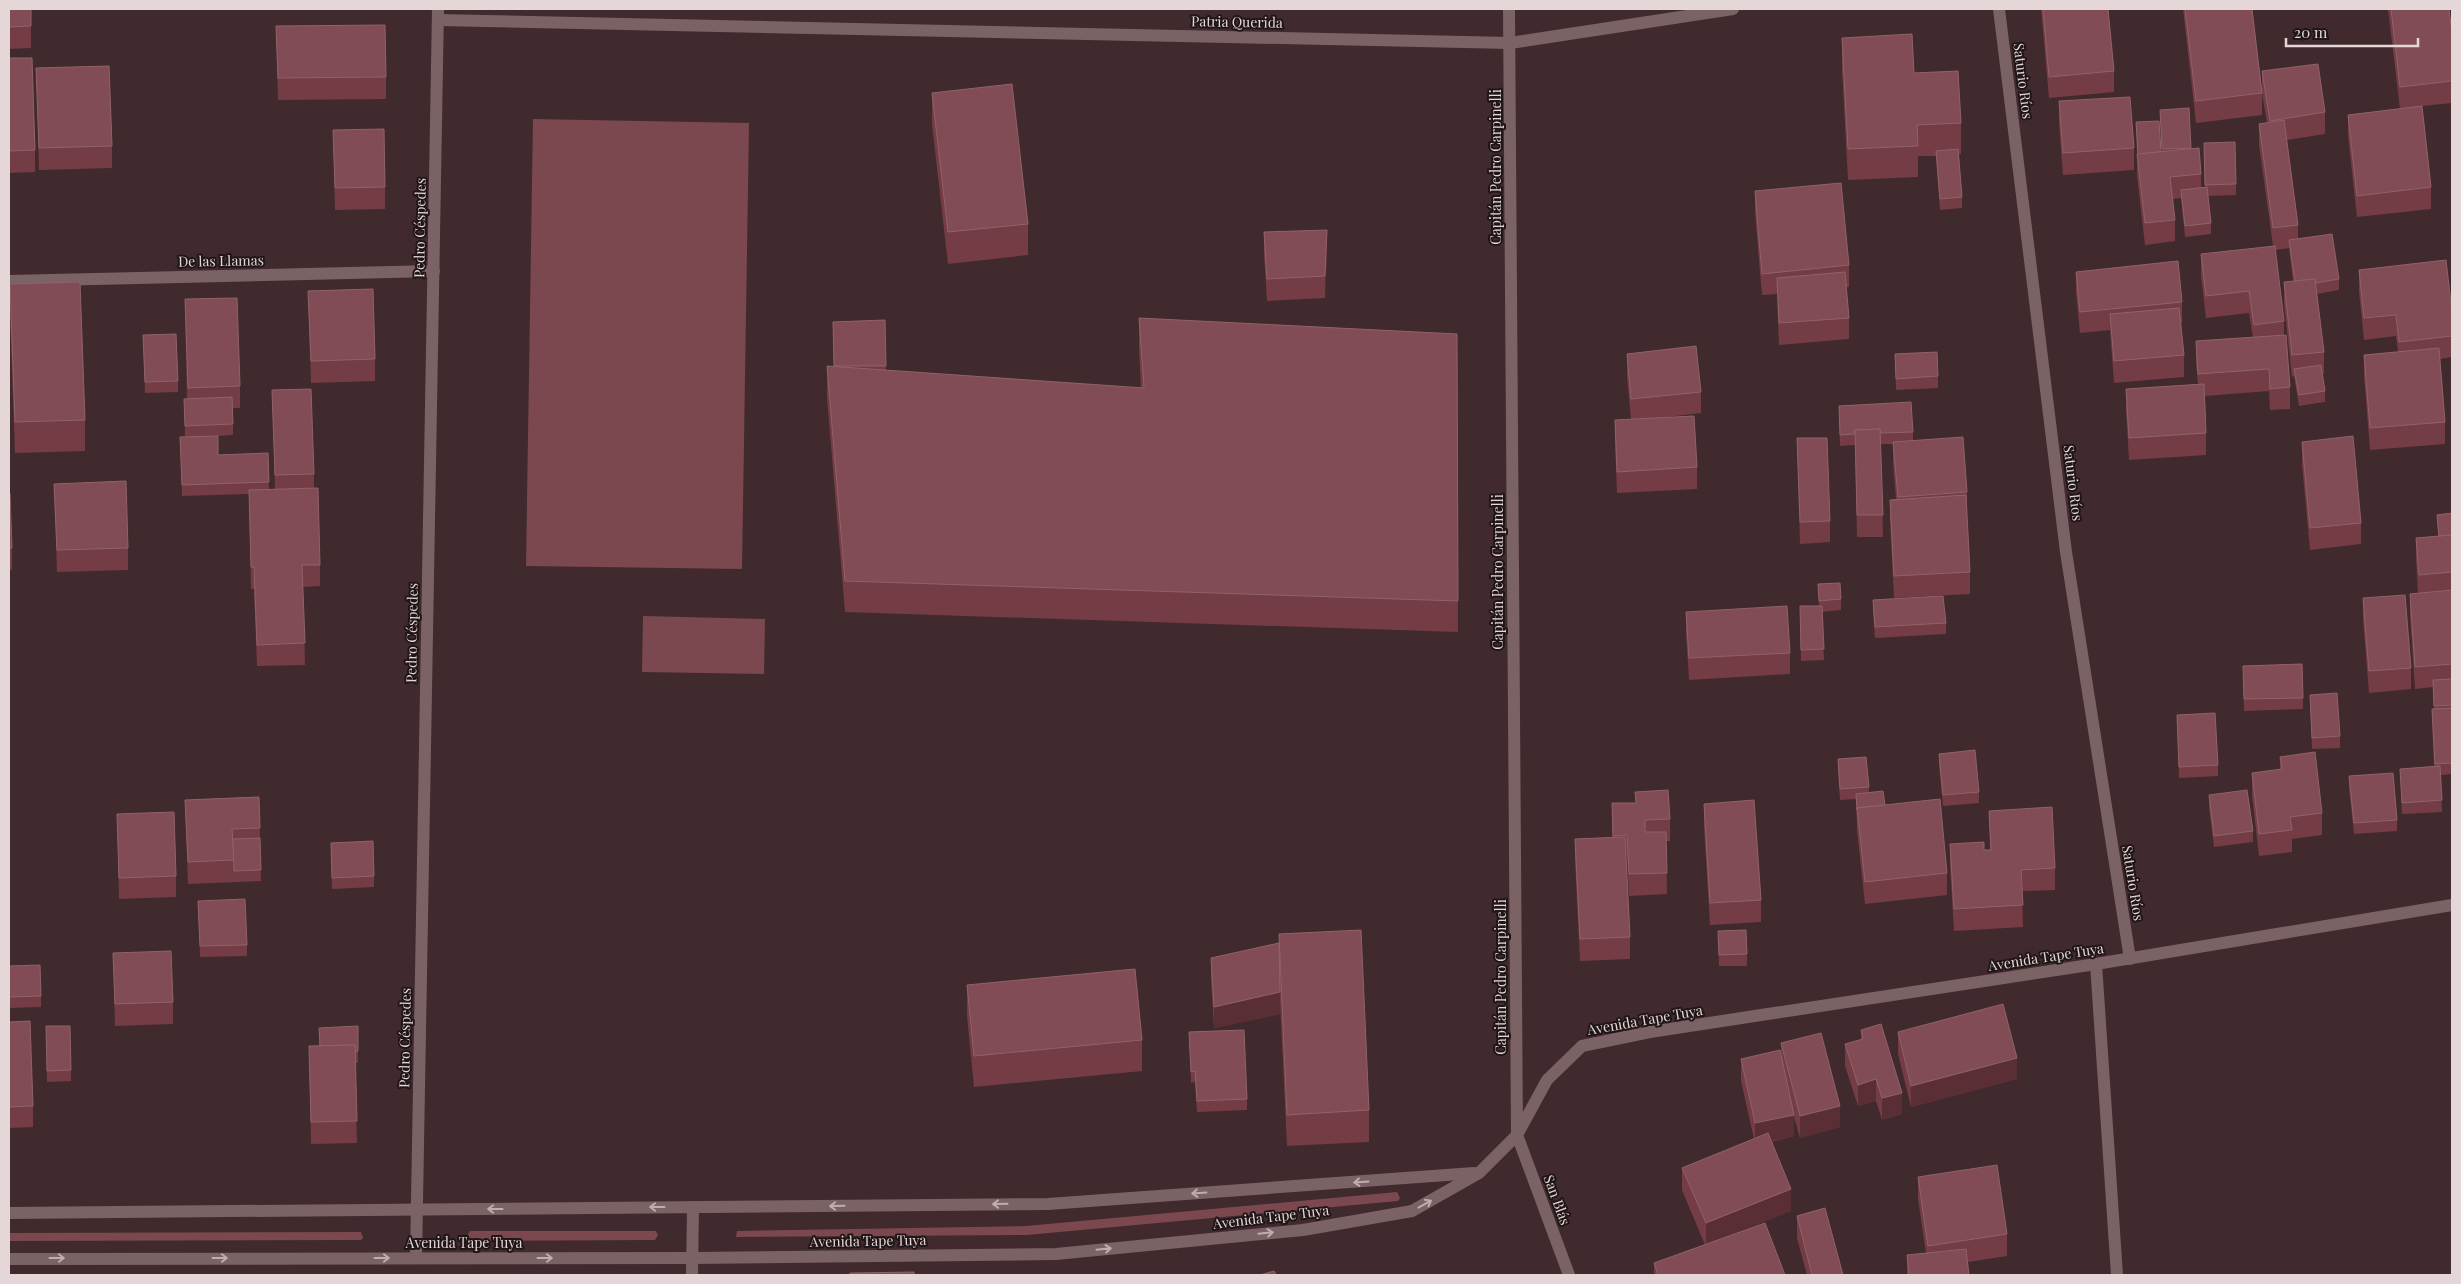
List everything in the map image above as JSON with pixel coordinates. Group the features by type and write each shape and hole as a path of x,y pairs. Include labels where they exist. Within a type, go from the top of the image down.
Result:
{"street":[{"name":"Capitán Pedro Carpinelli","path":"1509,9 1516,1135"},
{"name":"Patria Querida","path":"438,15 1510,43 1733,9"},
{"name":"Saturio Ríos","path":"1999,9 2066,552 2130,959"},
{"name":"Pedro Céspedes","path":"416,1258 438,15"},
{"name":"De las Llamas","path":"9,282 434,271"},
{"name":"Avenida Tape Tuya","path":"9,1259 692,1258 1056,1254 1303,1230 1412,1211 1479,1173 1516,1135 1547,1080 1582,1046 1650,1032 2130,959 2452,905"},
{"path":"2096,964 2117,1275"},
{"name":"San Blás","path":"1516,1135 1569,1275"},
{"path":"9,1213 1048,1204 1479,1173"},
{"path":"692,1275 693,1207"}],"shaded area":[{"path":"533,119 749,123 742,569 526,566"},
{"path":"643,616 765,619 764,674 642,672"},
{"path":"1397,1192 1400,1198 1398,1201 1027,1235 736,1237 737,1231 1026,1226"},
{"path":"470,1231 656,1231 658,1235 655,1240 470,1241 468,1234"},
{"path":"361,1232 363,1238 361,1240 9,1241 9,1233"}],"building":[{"path":"9,9 31,9 31,26 9,27"},
{"path":"2043,9 2108,9 2114,71 2049,77"},
{"path":"2185,9 2252,9 2262,93 2196,101"},
{"path":"2391,9 2449,9 2452,34 2452,81 2400,87"},
{"path":"385,25 386,77 278,78 276,26"},
{"path":"1912,34 1914,73 1958,71 1961,123 1917,125 1918,146 1848,149 1842,38"},
{"path":"9,58 32,58 35,150 9,151"},
{"path":"2318,64 2325,112 2270,121 2262,71"},
{"path":"109,66 112,146 39,148 36,68"},
{"path":"1012,84 1028,224 948,232 932,93"},
{"path":"2130,97 2134,148 2063,153 2059,101"},
{"path":"2422,106 2431,187 2357,196 2348,115"},
{"path":"2189,108 2191,148 2162,149 2160,110"},
{"path":"2284,120 2298,225 2273,228 2259,124"},
{"path":"2159,121 2161,152 2138,154 2136,122"},
{"path":"384,129 385,187 335,188 333,130"},
{"path":"2235,142 2236,184 2205,185 2204,143"},
{"path":"2199,148 2201,174 2170,177 2175,220 2145,223 2137,154"},
{"path":"1958,149 1962,197 1940,199 1936,151"},
{"path":"1841,183 1849,265 1762,274 1755,191"},
{"path":"2207,187 2211,223 2185,226 2181,190"},
{"path":"1327,230 1325,276 1267,279 1264,232"},
{"path":"2332,234 2339,279 2316,283 2315,279 2295,281 2289,240"},
{"path":"2275,246 2284,321 2254,325 2249,291 2206,296 2201,254"},
{"path":"2446,260 2452,312 2452,336 2399,342 2396,315 2364,318 2359,270"},
{"path":"2178,261 2182,302 2080,312 2076,272"},
{"path":"1845,272 1849,318 1779,323 1777,278"},
{"path":"2315,279 2324,352 2292,355 2284,282"},
{"path":"80,282 85,420 15,422 10,284"},
{"path":"373,289 375,359 311,361 308,291"},
{"path":"237,298 240,386 188,388 185,299"},
{"path":"2179,308 2184,355 2114,361 2110,314"},
{"path":"1139,318 1457,334 1458,601 845,581 827,366 1144,388"},
{"path":"885,320 886,366 834,366 833,322"},
{"path":"176,334 178,381 145,382 143,335"},
{"path":"2286,335 2290,387 2270,389 2269,369 2198,374 2196,341"},
{"path":"1696,346 1701,392 1631,399 1627,354"},
{"path":"2439,348 2445,422 2370,428 2364,355"},
{"path":"1937,352 1938,376 1896,379 1895,354"},
{"path":"2321,365 2325,391 2299,395 2294,369"},
{"path":"2204,384 2206,433 2129,438 2126,389"},
{"path":"311,389 314,474 275,475 272,390"},
{"path":"232,397 233,424 185,426 184,399"},
{"path":"1911,402 1913,432 1881,433 1880,429 1855,430 1855,434 1840,435 1839,406"},
{"path":"1694,416 1697,467 1617,472 1615,420"},
{"path":"1880,429 1883,515 1857,515 1855,430"},
{"path":"218,436 218,455 268,453 269,482 182,485 180,437"},
{"path":"2353,436 2361,523 2310,528 2302,442"},
{"path":"1963,437 1967,492 1898,497 1893,442"},
{"path":"1797,438 1827,438 1830,521 1800,522"},
{"path":"126,481 128,548 57,550 54,484"},
{"path":"318,488 320,565 302,565 305,643 257,645 254,567 251,567 249,490"},
{"path":"10,493 12,548 9,548"},
{"path":"1966,495 1970,572 1894,576 1890,500"},
{"path":"2452,513 2452,535 2439,536 2437,515"},
{"path":"2452,535 2452,572 2419,575 2416,538"},
{"path":"1840,583 1841,599 1819,601 1818,584"},
{"path":"2452,590 2452,664 2415,667 2410,594"},
{"path":"2405,595 2411,668 2369,671 2363,598"},
{"path":"1943,596 1946,623 1875,627 1873,600"},
{"path":"1787,606 1790,653 1689,658 1686,612"},
{"path":"1800,606 1822,606 1824,649 1801,650"},
{"path":"2302,664 2303,698 2244,699 2243,666"},
{"path":"2452,679 2452,705 2434,706 2433,680"},
{"path":"2337,693 2340,736 2312,738 2310,695"},
{"path":"2452,708 2452,763 2435,764 2432,709"},
{"path":"2215,713 2218,765 2179,767 2177,715"},
{"path":"1975,750 1979,792 1943,795 1939,754"},
{"path":"2315,752 2322,813 2290,817 2292,830 2259,834 2252,773 2282,769 2280,757"},
{"path":"1866,757 1869,787 1840,789 1838,759"},
{"path":"2440,766 2442,800 2402,803 2400,769"},
{"path":"2393,773 2397,820 2354,823 2349,776"},
{"path":"1668,790 1670,819 1645,820 1645,832 1666,832 1667,873 1629,874 1627,835 1613,836 1612,803 1636,803 1635,792"},
{"path":"2247,790 2253,831 2214,836 2209,795"},
{"path":"1883,791 1885,805 1857,808 1857,810 1856,794"},
{"path":"259,797 260,828 232,829 234,860 188,862 185,800"},
{"path":"1940,799 1947,873 1865,882 1857,808"},
{"path":"1754,800 1761,900 1710,903 1704,804"},
{"path":"2052,807 2055,868 2021,870 2023,905 1954,909 1950,844 1984,842 1984,850 1991,850 1989,811"},
{"path":"174,812 176,876 119,878 117,814"},
{"path":"1625,837 1630,937 1580,939 1575,839"},
{"path":"260,838 261,870 234,871 233,839"},
{"path":"373,841 374,876 332,878 331,843"},
{"path":"245,899 247,945 200,946 198,901"},
{"path":"1361,930 1369,1110 1287,1115 1279,934"},
{"path":"1746,930 1747,954 1719,955 1718,931"},
{"path":"1279,943 1280,992 1214,1007 1211,958"},
{"path":"171,951 173,1002 115,1004 113,953"},
{"path":"40,965 41,996 9,997 9,966"},
{"path":"1135,969 1142,1040 974,1056 967,985"},
{"path":"2003,1004 2017,1058 1911,1086 1898,1032"},
{"path":"30,1021 33,1106 9,1107 9,1022"},
{"path":"1881,1024 1902,1093 1882,1098 1876,1079 1858,1085 1845,1044 1863,1039 1861,1030"},
{"path":"46,1026 70,1026 71,1070 47,1071"},
{"path":"358,1026 358,1051 355,1052 355,1045 320,1046 319,1028"},
{"path":"1244,1030 1247,1099 1197,1101 1195,1071 1191,1072 1189,1032"},
{"path":"1821,1033 1840,1106 1800,1116 1781,1043"},
{"path":"355,1045 357,1121 311,1122 309,1046"},
{"path":"1780,1050 1794,1115 1755,1123 1741,1059"},
{"path":"1768,1133 1791,1189 1706,1223 1682,1168"},
{"path":"1997,1165 2007,1234 1928,1246 1918,1177"},
{"path":"1825,1208 1843,1275 1812,1275 1797,1216"},
{"path":"1765,1223 1785,1275 1658,1275 1654,1263"},
{"path":"1966,1249 1969,1275 1909,1275 1907,1255"},
{"path":"1274,1271 1276,1275 1260,1275"},
{"path":"914,1272 914,1275 850,1275 850,1273"}]}
